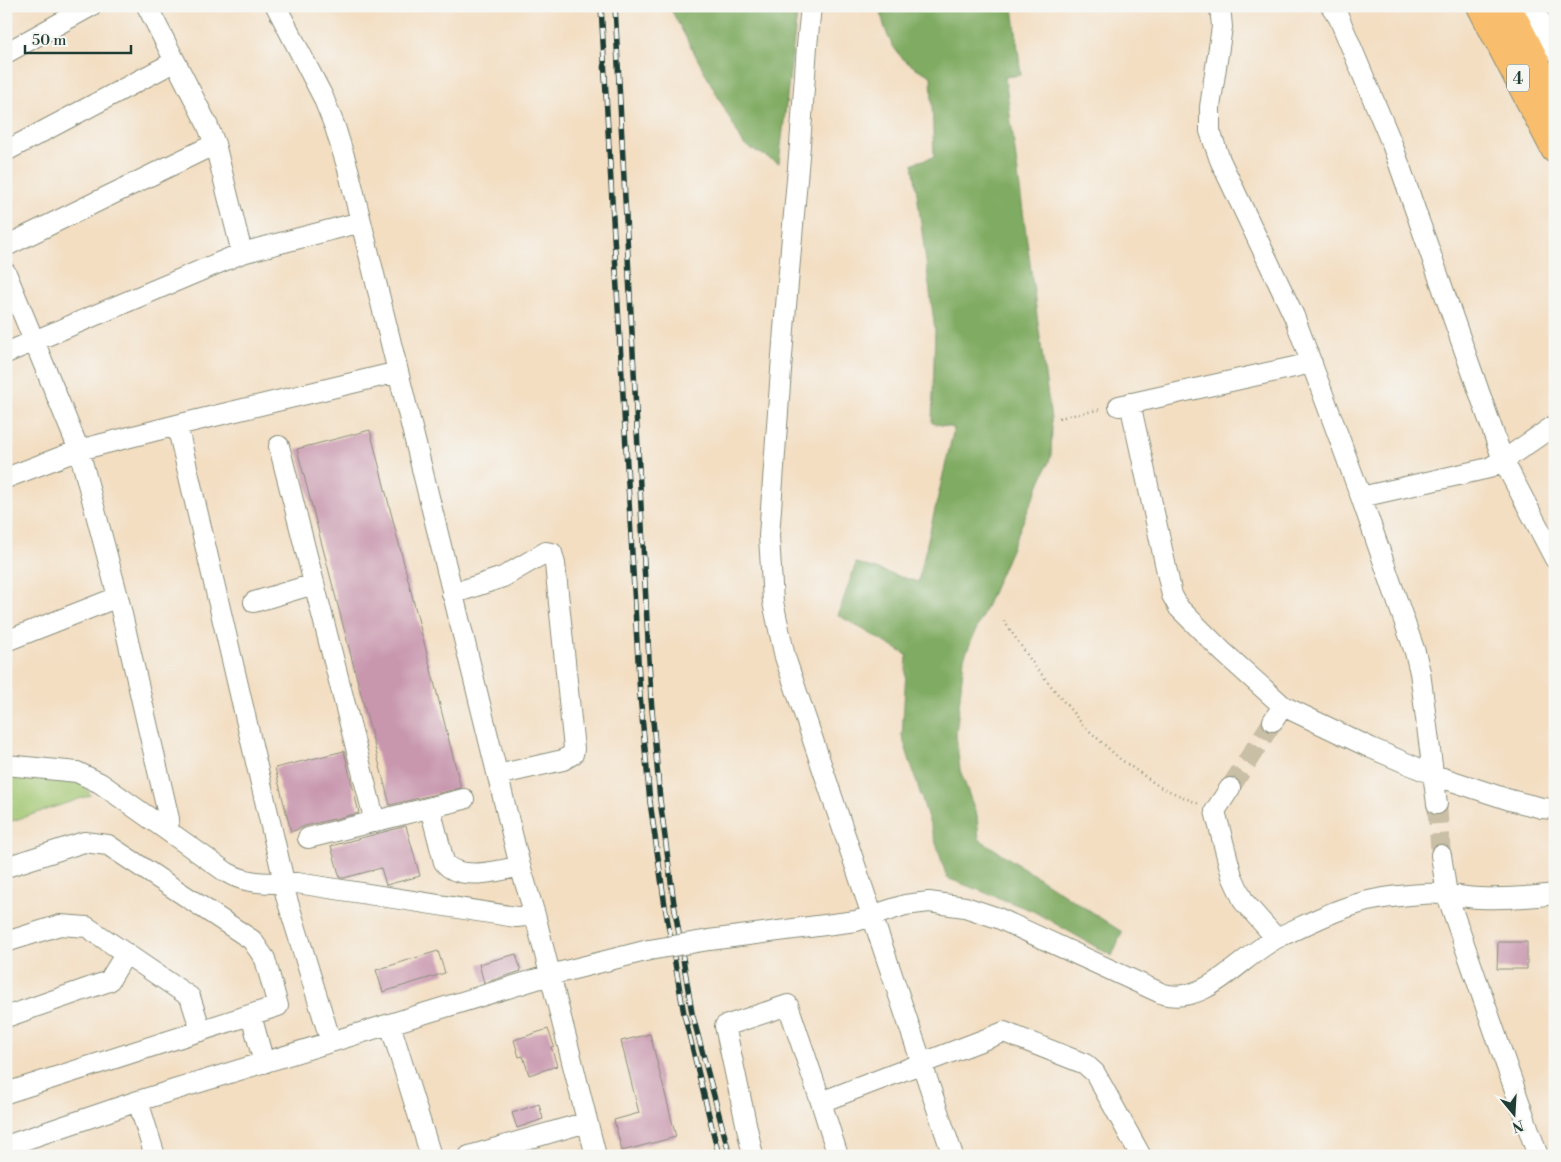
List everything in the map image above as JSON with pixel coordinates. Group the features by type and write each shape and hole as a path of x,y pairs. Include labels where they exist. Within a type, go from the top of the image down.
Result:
{"highway":[{"name":"4","path":"1481,6 1555,149"},
{"name":"4","path":"1507,6 1555,101"}],"street":[{"path":"6,52 91,6"},
{"path":"147,6 207,124 215,144 242,253"},
{"path":"276,6 323,97 348,168 520,866 535,916 596,1156"},
{"path":"812,6 804,83 769,536 773,602 784,657 953,1156"},
{"path":"1220,6 1222,26 1210,107 1210,131 1220,160 1294,316 1360,497 1418,665 1437,804"},
{"path":"1331,6 1339,18 1392,144 1503,460 1555,558"},
{"path":"1533,6 1555,51"},
{"path":"6,151 174,62"},
{"path":"6,246 215,144"},
{"path":"6,353 242,253 360,222"},
{"path":"6,273 79,450 118,597 166,804 169,819 168,830"},
{"path":"1312,363 1123,405 1172,595 1179,608 1223,652 1278,714 1372,748 1434,775 1510,800 1542,808 1555,809"},
{"path":"6,478 79,450 177,424 398,372"},
{"path":"177,424 286,896 331,1042"},
{"path":"1360,497 1489,468 1555,425"},
{"path":"279,446 374,822"},
{"path":"452,594 503,578 546,552 552,553 555,564 573,754 563,760 498,775"},
{"path":"254,602 314,584"},
{"path":"6,641 118,597"},
{"path":"6,765 77,772 100,783 237,878 258,882 297,883 516,917 535,916"},
{"path":"1230,788 1216,811 1232,876 1244,902 1276,938"},
{"path":"308,838 464,799"},
{"path":"430,808 444,862 448,867 454,870 480,874 520,866"},
{"path":"6,867 84,842 108,845 252,940 265,959 278,1006 6,1092"},
{"path":"1442,855 1447,895 1538,1156"},
{"path":"6,1146 138,1101 550,975 650,950 709,940 856,921 905,905 929,902 965,907 998,918 1154,990 1173,996 1193,993 1207,988 1276,938 1332,914 1372,900 1423,894 1480,898 1555,894"},
{"path":"6,942 60,925 87,927 190,996 201,1031"},
{"path":"6,1017 109,981 126,954"},
{"path":"753,1156 725,1026 788,1005 838,1156"},
{"path":"250,1015 264,1063"},
{"path":"390,1024 431,1156"},
{"path":"821,1102 1004,1032 1085,1064 1095,1073 1141,1156"},
{"path":"138,1101 155,1156"},
{"path":"469,1156 587,1122"}],"path":[{"path":"1059,418 1123,405"},
{"path":"1004,621 1034,665 1083,725 1114,753 1160,788 1216,811"}],"green space":[{"path":"669,6 798,6 779,163 744,145"},
{"path":"881,6 1013,6 1021,75 1005,77 1052,427 1051,457 964,658 956,735 960,770 977,816 979,839 1122,932 1112,956 1033,911 947,878 902,736 907,655 838,615 856,563 918,582 954,428 932,423 935,330 913,163 934,157 931,76 910,64 892,44 885,29"},
{"path":"6,771 81,782 91,795 6,823"}],"building":[{"path":"370,430 461,788 390,805 297,449"},
{"path":"344,751 359,813 305,826 291,832 275,768"},
{"path":"406,826 420,876 386,885 381,868 340,878 331,846"},
{"path":"1498,942 1527,942 1527,969 1497,969"},
{"path":"438,951 445,973 383,992 376,970"},
{"path":"516,954 521,971 484,983 479,964"},
{"path":"548,1029 554,1046 551,1047 557,1066 529,1075 523,1056 519,1057 514,1040"},
{"path":"650,1034 676,1137 622,1151 614,1120 639,1113 621,1041"},
{"path":"539,1104 543,1119 517,1128 512,1113"}],"tunnel":[{"path":"1230,788 1273,721"},
{"path":"1437,804 1441,855"}],"railway":[{"path":"601,6 640,695 650,802 665,906 684,1014 719,1156"},
{"path":"615,6 651,698 660,800 674,904 692,1013 730,1156"}]}
